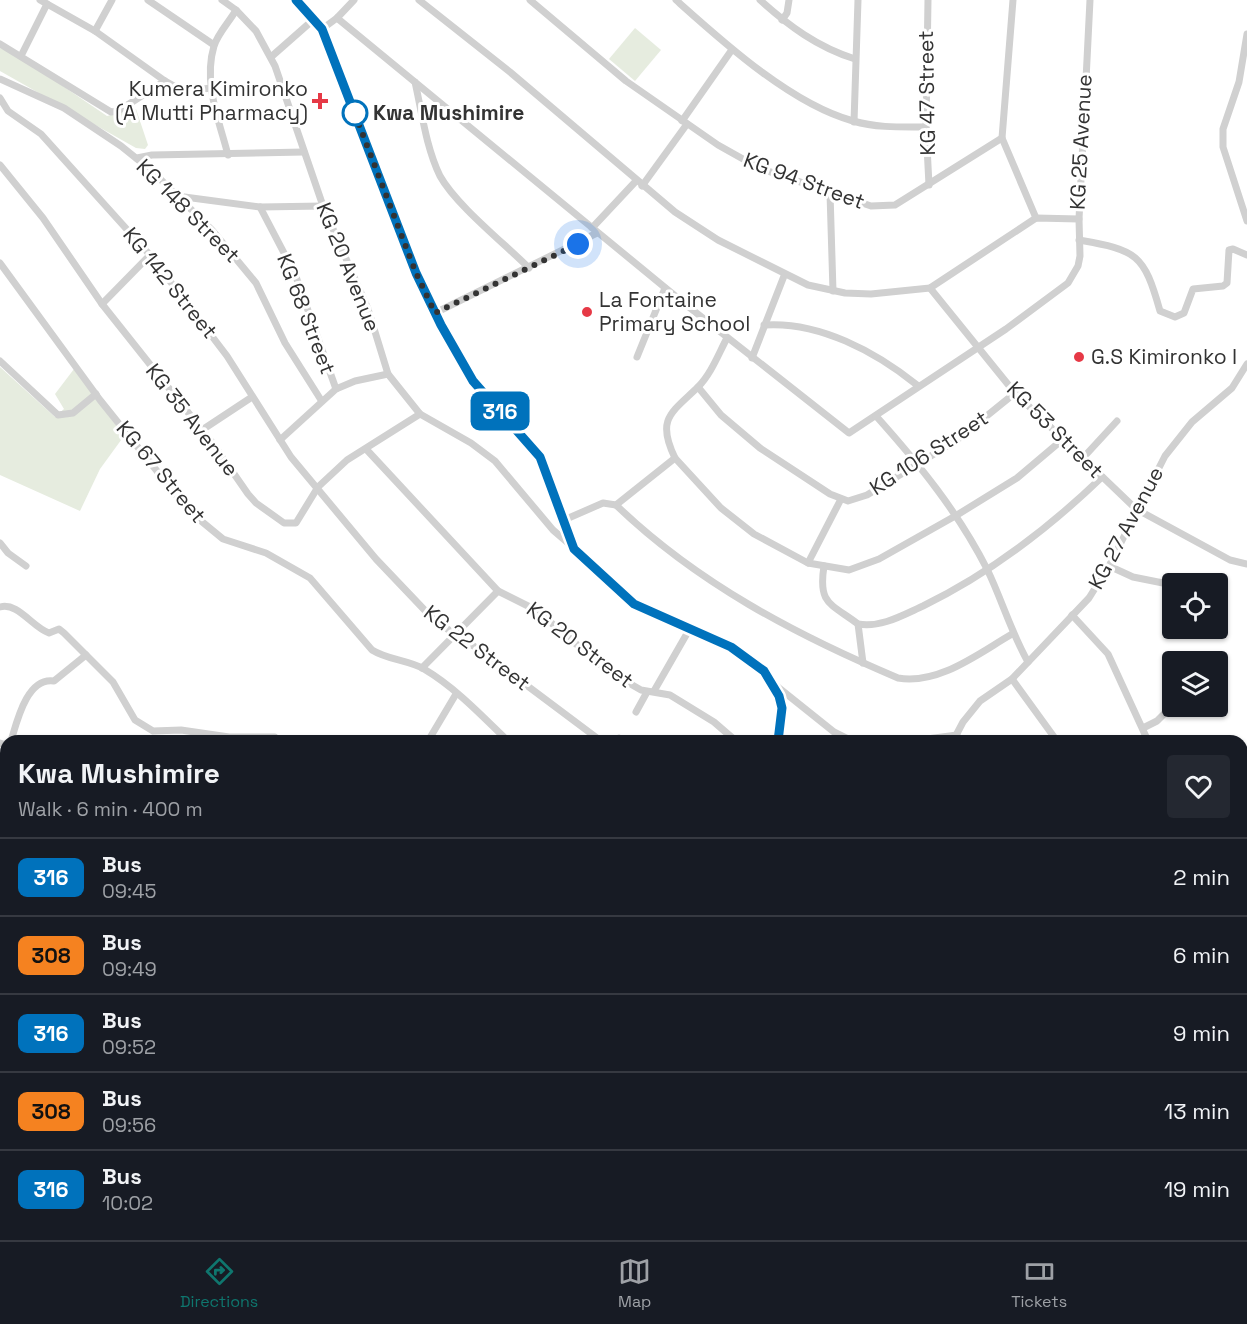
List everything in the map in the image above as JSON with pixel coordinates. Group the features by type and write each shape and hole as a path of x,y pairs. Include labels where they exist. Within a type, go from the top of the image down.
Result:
{"main road":[{"path":"296,0 322,29 416,273 453,350 473,381 534,447 544,464 574,549 634,604 731,647 764,671 773,683 782,708 779,735"}],"street":[{"path":"95,32 112,0"},
{"path":"148,0 214,45"},
{"name":"KG 20 Avenue","path":"222,0 236,10 255,31 271,57 323,206 360,287 388,374 420,414 471,443 495,461 553,530 574,549"},
{"path":"322,29 337,18 354,0"},
{"name":"KG 25 Avenue","path":"419,0 510,72 639,184 697,228 784,276 833,291 871,294 930,288 1036,218 1079,219 1090,0"},
{"name":"KG 94 Street","path":"530,0 626,81 718,146 759,168 830,193 882,208 895,205 1002,138"},
{"path":"676,0 731,51 812,103 854,122 884,127 926,127"},
{"path":"760,0 816,44 855,59"},
{"path":"783,20 787,13 789,0"},
{"path":"854,122 858,0"},
{"name":"KG 47 Street","path":"928,0 926,127 929,185"},
{"path":"1013,0 1002,138 1036,218"},
{"path":"21,56 43,2 95,32 165,81 185,92 210,88"},
{"path":"228,155 210,88 214,45 236,10"},
{"path":"337,18 665,288 846,432 852,432 917,385 978,347 1068,284 1078,266 1079,219"},
{"path":"271,57 314,20"},
{"path":"1247,34 1239,82 1223,129 1223,147 1247,221"},
{"path":"0,44 111,112 118,111 165,81"},
{"path":"435,313 529,268 595,231 639,184 684,123 731,51"},
{"name":"KG 148 Street","path":"0,78 64,108 137,158 212,230 256,283 285,343 321,400"},
{"path":"415,82 429,145 441,176 466,206 529,268"},
{"name":"KG 142 Street","path":"0,98 8,111 30,124 46,139 150,255 214,337 291,457 318,487"},
{"path":"137,158 159,155 304,152"},
{"name":"KG 35 Avenue","path":"0,165 43,218 102,304 202,430 248,494 256,503 284,523 296,523 318,487 347,460 420,414"},
{"path":"830,193 833,291"},
{"path":"177,196 260,207 323,206"},
{"name":"KG 68 Street","path":"260,207 295,274 336,389"},
{"path":"1079,240 1114,247 1139,259 1154,286 1160,310 1175,317 1184,313 1193,289 1223,286 1227,283 1229,249 1247,255"},
{"path":"102,304 150,255"},
{"name":"KG 67 Street","path":"0,263 96,394 197,519 223,539 266,553 303,574 316,584 372,650 382,656 422,668 475,708 502,735"},
{"path":"752,358 784,276"},
{"path":"637,357 665,288"},
{"name":"KG 53 Street","path":"930,288 1015,393 1136,509 1230,560 1247,564"},
{"path":"765,325 797,325 836,339 887,362 917,385"},
{"path":"727,338 711,369 698,387 672,410 668,418 666,435 675,458 734,520 754,534 808,563 840,569 858,568 957,515 1017,478 1062,440"},
{"path":"0,361 17,374 58,415 73,413 96,394"},
{"name":"KG 27 Avenue","path":"956,735 963,722 980,701 1012,679 1094,592 1136,509 1177,439 1232,388 1247,364"},
{"path":"280,440 321,400 336,389 355,381 388,374"},
{"name":"KG 106 Street","path":"698,387 721,415 741,433 841,499 848,501 867,495 957,440 1015,393"},
{"path":"202,430 252,397"},
{"path":"876,416 919,463 957,515 987,571 1012,634 1028,662"},
{"path":"1082,459 1117,421"},
{"name":"KG 20 Street","path":"366,449 498,591 536,610 597,663 635,687 670,695 714,722 729,735"},
{"path":"616,505 675,458"},
{"path":"858,624 886,622 940,598 987,571 1041,533 1102,477"},
{"name":"KG 22 Street","path":"318,487 376,559 427,613 593,735"},
{"path":"808,563 841,499"},
{"path":"564,520 603,503 616,505 665,549 710,581 806,637 898,678 910,680 926,678 944,672 1012,634"},
{"path":"0,543 8,553 26,566"},
{"path":"824,566 822,594 858,624 863,663"},
{"path":"1109,566 1133,577 1162,583"},
{"path":"422,668 453,634 498,591"},
{"path":"0,607 13,607 42,631 49,633 59,629 112,682 135,720 153,731 181,730 220,735"},
{"path":"1072,615 1108,654 1146,735"},
{"path":"636,712 689,630"},
{"path":"13,735 25,702 39,683 44,679 54,681 86,655"},
{"path":"1012,679 1053,735"},
{"path":"773,683 840,735"},
{"path":"432,735 456,694"},
{"path":"1143,728 1162,716"},
{"path":"163,735 164,731"}],"shaded area":[{"path":"635,28 661,50 635,81 609,59"},
{"path":"0,48 17,55 107,116 136,109 148,145 145,149 136,148 0,71"},
{"path":"0,367 55,417 64,409 55,394 74,369 124,436 100,469 80,511 0,475"}],"bus line":[{"name":"316","path":"296,0 322,29 416,273 453,350 473,381 534,447 544,464 574,549 634,604 731,647 764,671 773,683 782,708 779,735"}],"place":[{"name":"Kumera Kimironko (A Mutti Pharmacy)","path":"320,101"},
{"name":"Kwa Mushimire","path":"355,113"},
{"name":"La Fontaine Primary School","path":"587,312"},
{"name":"G.S Kimironko I","path":"1079,357"}],"route":[{"path":"355,113 353,109 416,273 435,313 578,244"}]}
